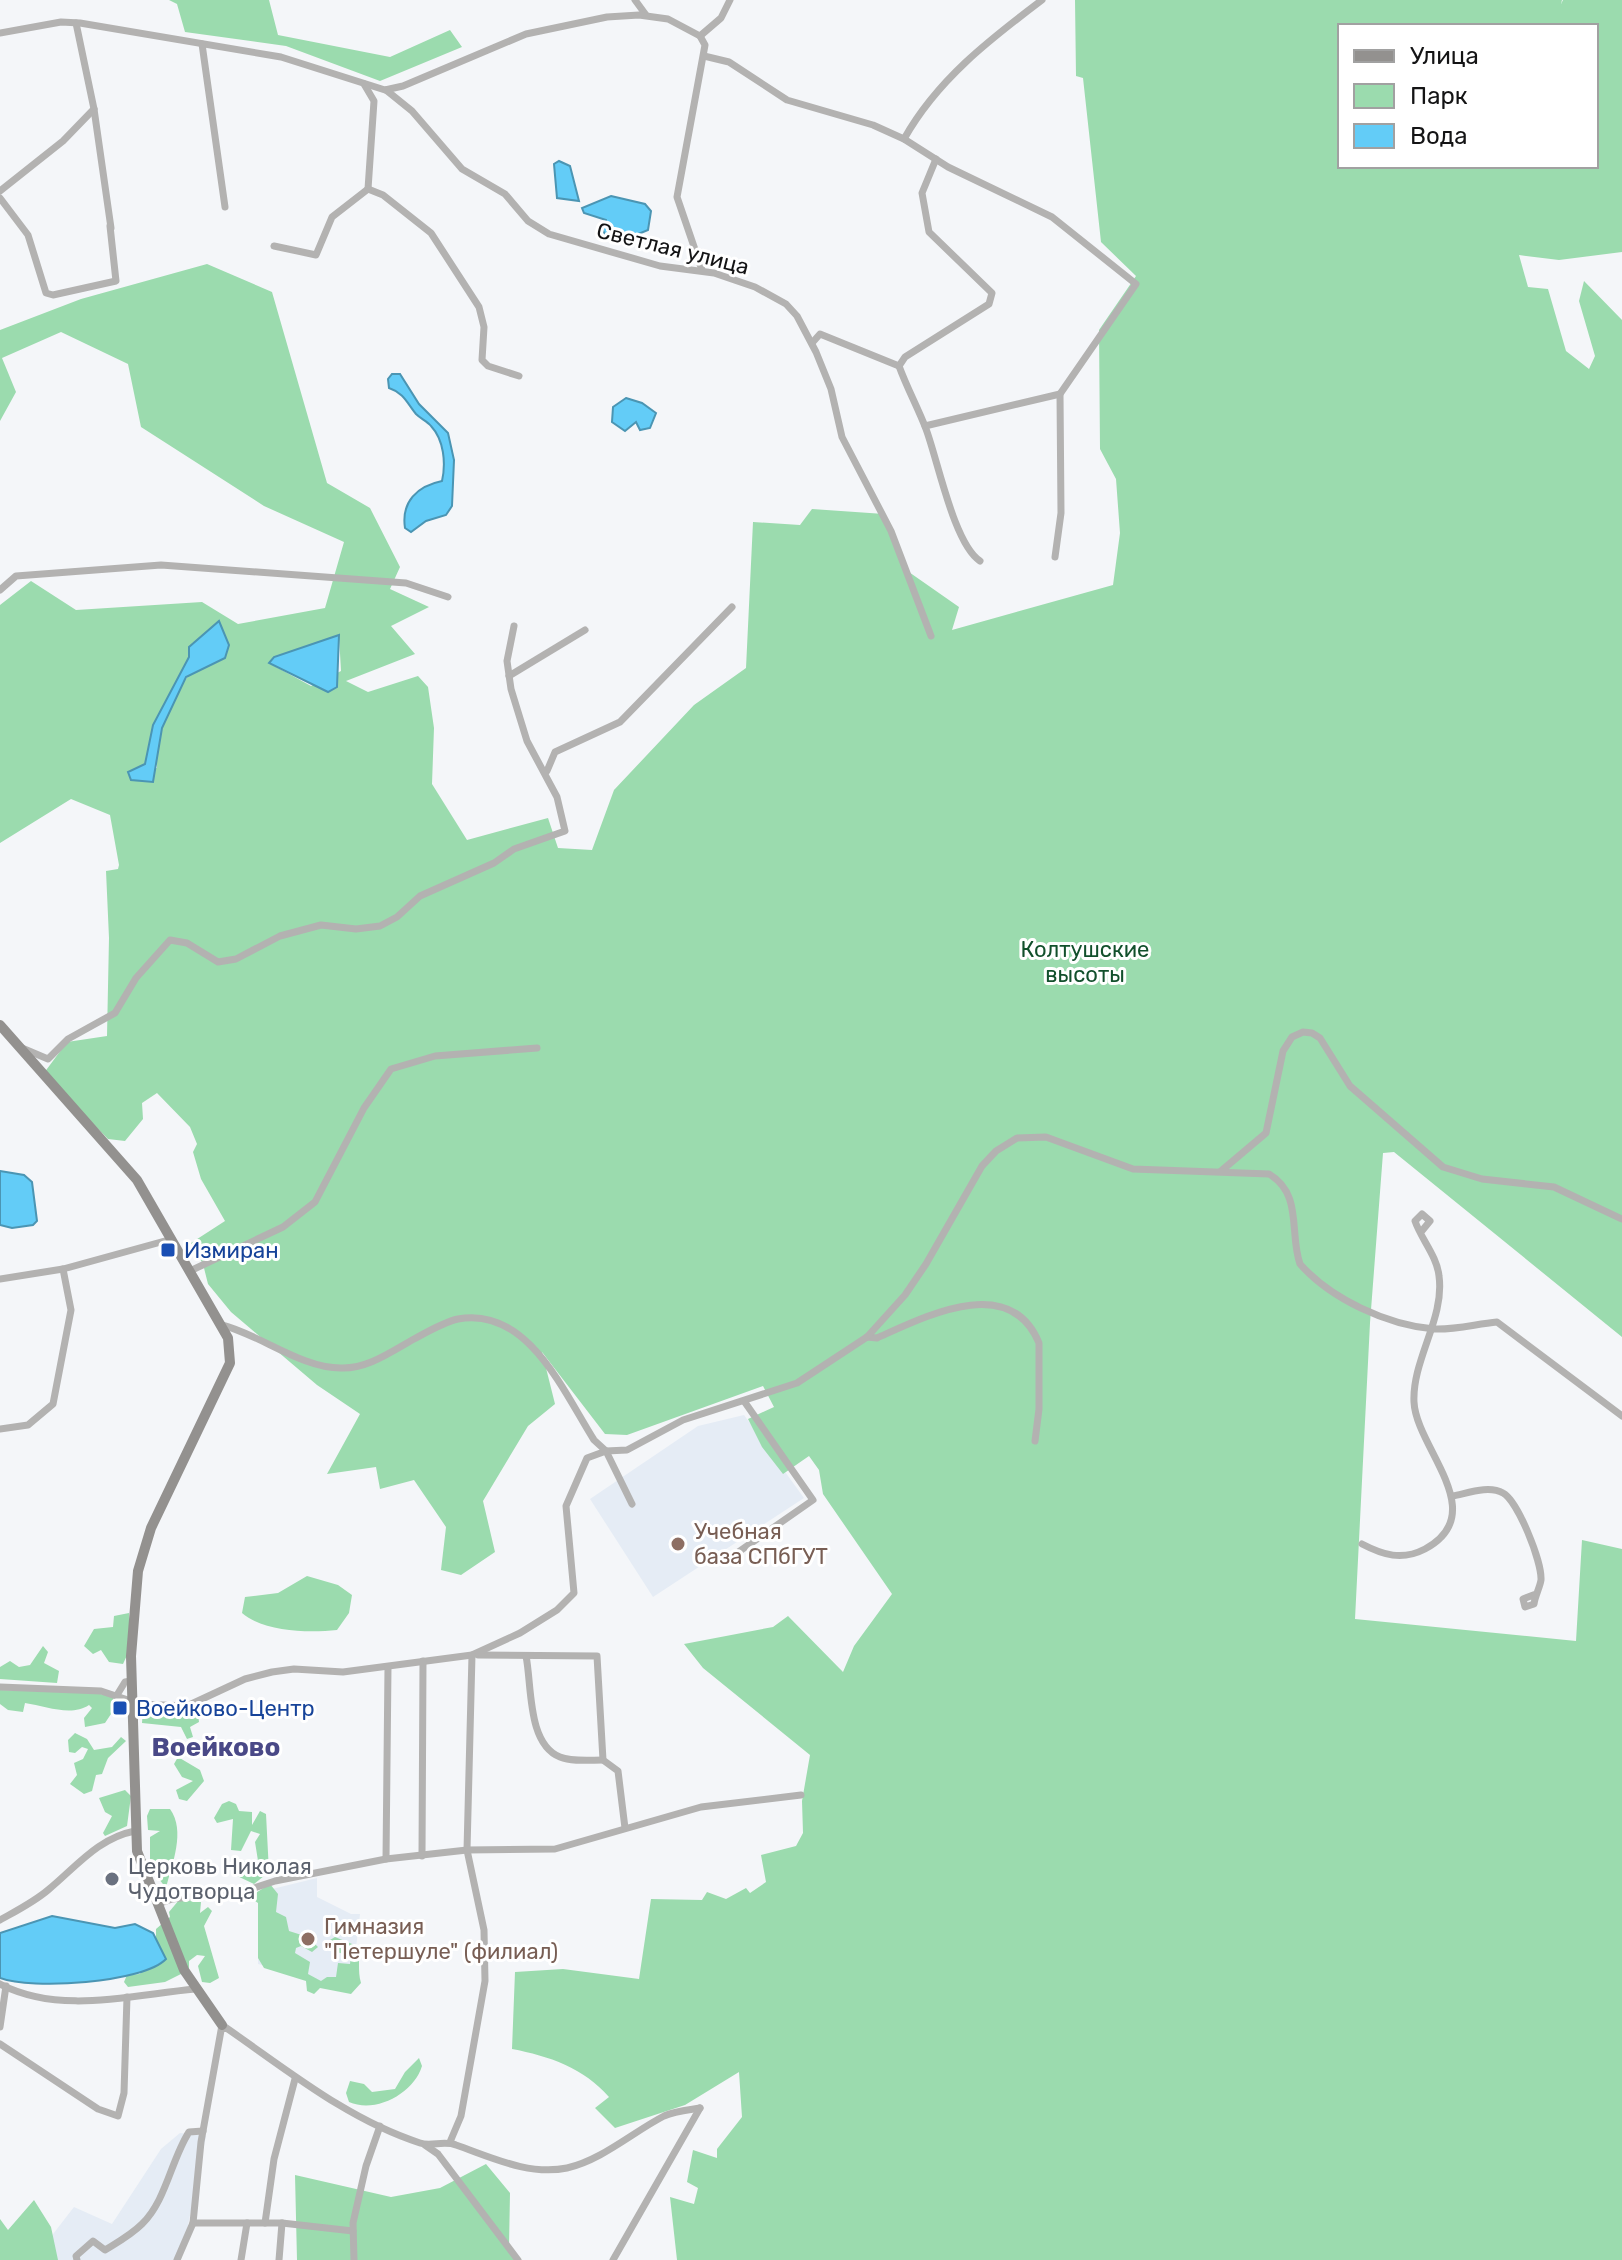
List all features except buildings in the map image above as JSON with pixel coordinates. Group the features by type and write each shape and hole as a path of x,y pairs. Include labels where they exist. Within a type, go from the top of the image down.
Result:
{"street":[{"path":"635,0 646,15"},
{"path":"700,36 721,18 730,0"},
{"path":"904,139 924,105 945,80 1042,0"},
{"path":"0,33 76,23 281,57 385,90 403,86 526,34 607,17 646,15 668,19 700,36 705,45 677,197 702,270"},
{"path":"0,198 28,235 46,293 53,295 116,281 94,109 76,23"},
{"path":"202,44 225,207"},
{"path":"704,56 729,62 787,100 873,125 904,139 936,159 1052,217 1136,284 1060,394 1061,513 1055,557"},
{"path":"274,246 316,255 332,217 368,189 374,101 364,84"},
{"path":"374,101 385,90"},
{"name":"Светлая улица","path":"385,90 412,111 462,169 505,194 528,221 549,234 660,266 702,270 755,287 786,304 797,316 812,343 831,389 842,437 891,531 931,636"},
{"path":"0,191 63,141 94,109"},
{"path":"899,366 905,357 989,304 992,293 929,232 922,193 936,159"},
{"path":"368,189 383,195 431,233 479,307 484,327 482,360 488,366 519,376"},
{"path":"812,343 820,334 899,366 925,426 958,530 972,556 980,561"},
{"path":"925,426 1060,394"},
{"path":"0,590 16,576 161,565 406,583 448,597"},
{"path":"17,1047 31,1049 48,1059 68,1039 115,1013 136,978 170,940 187,943 218,962 236,959 280,936 312,927 380,926 397,917 420,896 494,863 514,849 565,831 547,774 546,766 555,752 620,722 732,607"},
{"path":"514,626 507,661 509,676 527,741 547,774"},
{"path":"509,676 585,630"},
{"path":"0,1025 137,1180 222,1325 231,1350 230,1363 151,1528 138,1571 131,1681 135,1831 142,1871 195,1989 222,2025 295,2079 438,2154 518,2260"},
{"path":"1221,1171 1266,1133 1283,1051 1292,1037 1303,1032 1312,1033 1320,1038 1350,1086 1443,1167 1482,1179 1554,1187 1622,1219"},
{"path":"190,1271 283,1227 315,1202 364,1108 391,1069 435,1056 537,1048"},
{"path":"472,1655 520,1633 557,1610 574,1593 566,1506 587,1458 606,1451 627,1450 683,1420 797,1383 867,1337 905,1295 926,1264 982,1166 996,1151 1017,1138 1046,1137 1133,1169 1269,1174 1283,1184 1294,1215 1300,1264 1335,1294 1371,1311 1430,1329 1497,1322 1622,1416"},
{"path":"1362,1544 1383,1555 1396,1556 1425,1549 1447,1528 1453,1496 1422,1431 1414,1404 1415,1385 1440,1280 1421,1232"},
{"path":"0,1279 63,1269 172,1239"},
{"path":"0,1429 28,1425 53,1404 71,1310 63,1269"},
{"path":"867,1337 877,1338 939,1312 976,1302 1015,1315 1039,1343 1039,1409 1035,1441"},
{"path":"222,1325 246,1331 312,1362 344,1368 365,1365 455,1319 475,1317 499,1322 530,1344 594,1440 606,1451 632,1504"},
{"path":"724,1562 813,1500 744,1401"},
{"path":"1453,1496 1491,1489 1506,1494 1514,1504 1539,1564 1541,1581 1536,1594"},
{"path":"450,2142 461,2116 485,1981 484,1930 467,1850 472,1655"},
{"path":"0,1687 117,1695 133,1703 187,1706 245,1679 294,1669 343,1672 472,1655 597,1656 603,1760"},
{"path":"526,1656 535,1723 548,1751 563,1759 603,1760 618,1771 625,1828"},
{"path":"422,1856 423,1661"},
{"path":"386,1859 388,1667"},
{"path":"117,1695 125,1682 131,1681"},
{"path":"158,1904 172,1899 245,1891 275,1881 386,1859 467,1850 555,1849 701,1807 801,1795"},
{"path":"0,1920 44,1894 97,1847 116,1835 135,1831"},
{"path":"0,2027 3,1985 63,2000 195,1989"},
{"path":"0,2044 98,2109 118,2116 124,2093 127,1997"},
{"path":"177,2260 193,2223 203,2131 222,2025"},
{"path":"265,2223 274,2159 295,2079"},
{"path":"425,2145 450,2142 492,2161 548,2170 569,2168 667,2115 700,2108 613,2260"},
{"path":"354,2260 353,2231 360,2187 380,2126"},
{"path":"77,2260 76,2256 88,2242 93,2241 105,2250 144,2222 156,2205 178,2149 189,2132 203,2131"},
{"path":"193,2223 282,2223 353,2231"},
{"path":"241,2260 247,2223"},
{"path":"279,2260 282,2223"}],"shaded area":[{"name":"Учебная база СПбГУТ","path":"744,1415 804,1498 653,1597 590,1499 698,1426"},
{"name":"Гимназия \"Петершуле\" (филиал)","path":"317,1878 317,1897 351,1914 360,1914 351,1990 258,1964 260,1892"},
{"path":"180,2133 206,2136 181,2260 33,2260 74,2207 112,2224 161,2149"}],"green space":[{"path":"169,0 269,0 278,35 390,57 450,30 462,47 380,81 286,46 185,32 177,4"},
{"name":"Колтушские высоты","path":"1075,0 1562,0 1561,4 1563,0 1622,0 1622,252 1559,260 1519,255 1528,287 1548,289 1566,351 1589,369 1595,356 1579,301 1584,281 1622,320 1622,1337 1394,1152 1383,1153 1370,1323 1355,1619 1576,1641 1582,1540 1622,1549 1622,2260 677,2260 670,2197 694,2204 698,2188 687,2182 693,2150 717,2158 717,2149 742,2117 739,2072 685,2105 615,2128 595,2108 609,2097 588,2078 539,2055 512,2049 515,1972 563,1969 639,1979 651,1899 702,1900 707,1892 726,1899 746,1888 750,1893 766,1882 761,1855 796,1846 803,1833 802,1801 810,1755 703,1668 684,1644 773,1627 788,1616 843,1672 854,1646 892,1594 823,1494 819,1470 809,1456 783,1474 762,1447 748,1419 774,1407 763,1386 627,1435 605,1434 542,1352 555,1404 528,1426 483,1501 495,1552 461,1575 441,1570 446,1527 414,1480 380,1489 376,1467 327,1474 360,1414 317,1385 231,1312 208,1284 203,1264 191,1243 225,1221 201,1179 193,1152 197,1144 190,1127 157,1093 142,1103 143,1119 125,1141 108,1139 44,1073 67,1042 107,1036 109,938 106,871 118,869 119,865 110,815 71,799 0,843 0,605 31,581 76,610 202,602 238,624 325,608 344,542 264,506 141,427 128,364 61,332 2,358 16,392 0,421 0,330 81,299 207,264 272,292 327,483 370,508 400,567 390,589 429,607 391,626 415,654 346,681 368,692 418,676 428,687 434,728 432,784 467,840 548,818 558,848 592,850 614,790 694,705 746,668 753,522 800,525 812,509 884,514 906,570 959,607 952,630 1113,585 1120,533 1116,479 1100,449 1099,330 1136,276 1101,242 1083,78 1076,76","holes":["339,636 341,671 311,686 269,663 274,657","189,657 194,671 179,689 166,716 157,768 128,772 145,764 153,725"]},
{"path":"307,1576 338,1585 352,1595 349,1613 337,1630 274,1628 242,1613 245,1597 278,1593"},
{"path":"129,1613 129,1651 123,1664 109,1662 101,1650 93,1654 84,1646 94,1629 113,1627 114,1616"},
{"path":"43,1646 48,1652 44,1663 59,1671 57,1683 0,1679 0,1667 10,1661 19,1667 30,1665"},
{"path":"0,1690 92,1692 113,1697 115,1708 105,1723 85,1727 84,1718 92,1708 89,1705 74,1710 58,1710 25,1703 23,1712 8,1710 0,1704"},
{"path":"152,1707 174,1715 190,1710 198,1714 199,1722 190,1727 193,1737 187,1739 181,1727 142,1723 143,1709"},
{"path":"75,1733 87,1739 94,1750 112,1747 121,1737 126,1741 108,1758 102,1774 96,1775 92,1791 84,1794 70,1784 77,1775 74,1763 83,1759 88,1749 82,1747 75,1753 69,1752 68,1740"},
{"path":"178,1757 200,1770 204,1781 187,1801 179,1799 176,1790 193,1781 182,1777 174,1764"},
{"path":"125,1790 131,1796 127,1826 105,1836 103,1833 112,1816 105,1812 99,1798"},
{"path":"229,1801 236,1804 239,1811 252,1812 252,1825 260,1811 266,1814 269,1872 254,1884 233,1874 235,1864 245,1861 253,1870 259,1867 255,1842 260,1834 251,1831 241,1851 231,1850 233,1819 217,1823 214,1818 222,1804"},
{"path":"150,1809 170,1809 177,1827 176,1848 166,1888 159,1879 162,1865 158,1860 150,1864 150,1837 160,1831 148,1830"},
{"path":"270,1884 278,1894 276,1912 286,1917 289,1931 308,1937 318,1947 312,1952 301,1946 296,1948 295,1953 310,1962 308,1974 321,1981 336,1977 338,1963 350,1964 351,1956 333,1951 330,1940 335,1937 357,1946 361,1983 351,1994 320,1988 314,1994 307,1991 306,1981 264,1968 258,1958 258,1903 249,1897"},
{"path":"179,1900 201,1902 200,1913 208,1907 212,1911 204,1926 219,1978 210,1983 202,1982 198,1966 205,1956 197,1955 189,1961 189,1970 165,1982 128,1987 124,1982 127,1975 140,1974 156,1943 156,1929 170,1917 169,1912"},
{"path":"419,2058 422,2066 418,2076 393,2099 371,2105 349,2102 346,2093 350,2081 364,2084 372,2092 395,2089 405,2072"},
{"path":"486,2164 510,2193 509,2246 521,2260 297,2260 295,2175 391,2197 440,2188"},
{"path":"34,2200 51,2227 58,2260 0,2260 0,2219 8,2230"}],"water":[{"path":"559,161 570,166 579,201 557,198 554,164"},
{"path":"611,196 645,204 651,211 648,230 619,242 607,237 600,226 606,225 606,220 584,213 582,208"},
{"path":"392,374 400,374 419,404 448,433 454,460 452,506 446,515 426,521 411,532 405,528 404,519 408,503 418,491 442,481 443,452 431,426 416,414 402,396 389,388 388,379"},
{"path":"626,398 642,403 656,413 650,428 640,430 636,422 625,431 612,422 613,407"},
{"path":"219,621 229,645 225,658 186,677 162,728 153,782 131,780 128,772 145,764 153,725 189,657 189,647"},
{"path":"339,635 337,687 328,692 269,663 274,657"},
{"path":"0,1171 24,1175 32,1182 37,1221 33,1225 12,1228 0,1225"},
{"path":"52,1916 115,1928 135,1924 153,1933 166,1959 135,1974 86,1982 36,1983 0,1978 0,1933"}],"place":[{"name":"Измиран","path":"168,1250"},
{"name":"Учебная база СПбГУТ","path":"678,1544"},
{"name":"Воейково-Центр","path":"120,1708"},
{"name":"Церковь Николая Чудотворца","path":"112,1879"},
{"name":"Гимназия \"Петершуле\" (филиал)","path":"308,1939"}],"district":[{"name":"Воейково","path":"216,1747"}]}
